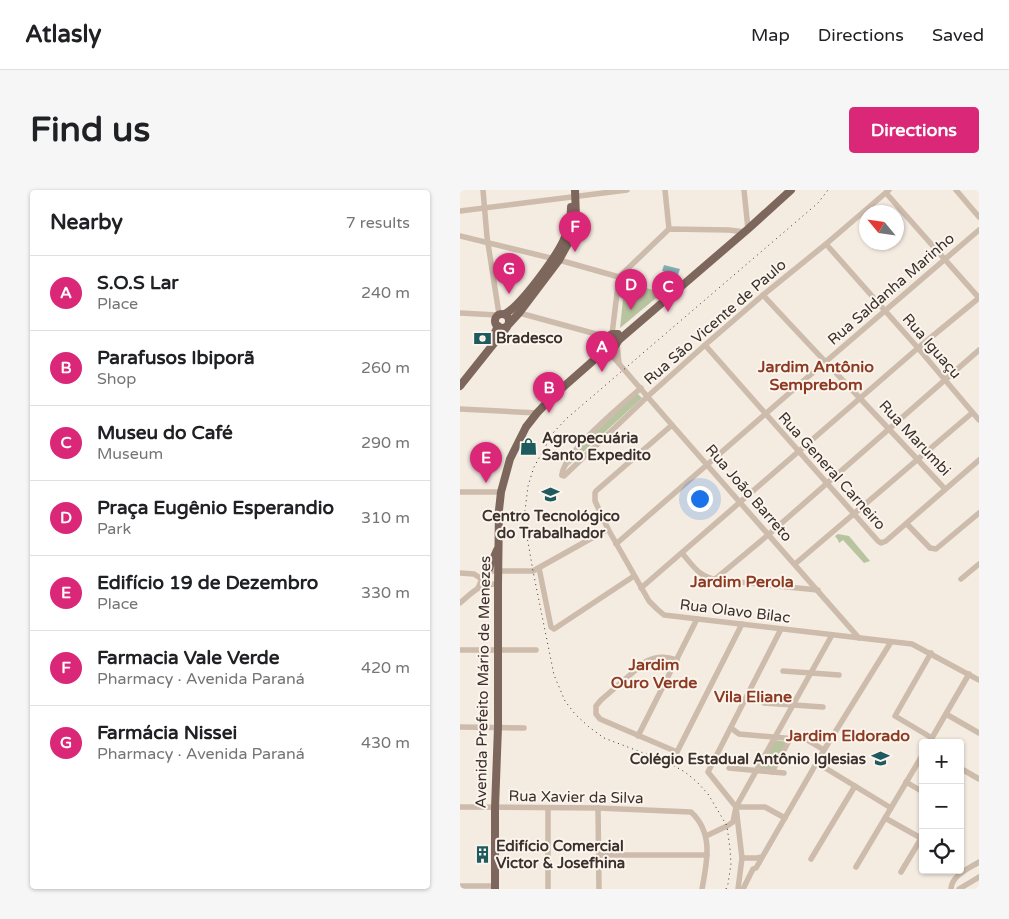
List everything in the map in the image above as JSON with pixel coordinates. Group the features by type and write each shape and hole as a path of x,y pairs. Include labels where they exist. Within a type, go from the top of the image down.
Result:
{"main road":[{"name":"Avenida Prefeito Mário de Menezes","path":"495,888 498,571 501,492 510,459 526,428 537,413 554,396 611,342 631,328 792,190"},
{"path":"508,325 503,328 495,322 537,285 570,240 576,217 573,193"},
{"path":"464,377 508,325 506,313"},
{"path":"460,386 464,377 493,337 498,326"},
{"path":"488,571 499,546"}],"street":[{"path":"460,313 506,313 488,243 482,190"},
{"path":"460,211 573,193 627,190"},
{"path":"666,190 668,229"},
{"path":"620,365 611,342 619,277 668,229 746,231 744,190"},
{"path":"956,190 979,217"},
{"path":"641,588 918,348 979,298 888,191"},
{"name":"Rua São Vicente de Paulo","path":"641,388 581,444 568,460 562,475 564,476 705,345 888,191"},
{"name":"Rua Saldanha Marinho","path":"616,544 979,230"},
{"path":"460,236 556,259 619,277"},
{"name":"Rua Iguaçu","path":"826,244 979,420"},
{"name":"Rua Marumbi","path":"763,295 945,489"},
{"name":"Rua João Barreto","path":"506,313 594,334 611,342 620,365 859,638"},
{"name":"Rua General Carneiro","path":"705,345 878,541 883,544 907,524"},
{"path":"714,580 978,352"},
{"path":"460,409 537,413"},
{"path":"795,564 972,413"},
{"name":"Rua Olavo Bilac","path":"672,425 594,493 595,501 616,544 641,588 656,609 664,615 912,644 979,680"},
{"path":"979,460 907,524 930,548 936,549 979,513"},
{"path":"460,492 501,492"},
{"path":"478,588 483,580 483,575 488,571 533,571 608,529"},
{"path":"682,553 700,573 714,580 818,590"},
{"path":"961,579 979,564"},
{"path":"538,568 553,629 634,576"},
{"path":"460,573 474,574 488,584"},
{"path":"460,603 478,588 488,584 498,584"},
{"path":"638,736 697,619"},
{"path":"677,660 662,656 645,662 601,700 596,706 596,714 600,719 678,752 742,624"},
{"path":"738,889 742,858 736,807 708,772 781,629"},
{"path":"702,889 707,865 706,836 733,822 736,807 832,635"},
{"path":"743,889 753,869 756,868 824,750 890,642"},
{"path":"460,650 536,650"},
{"path":"930,739 895,716 931,653"},
{"path":"783,671 839,675"},
{"path":"932,739 969,674"},
{"path":"764,703 823,707"},
{"path":"946,714 979,733"},
{"path":"460,727 524,728"},
{"path":"731,728 739,734 808,741 824,750"},
{"path":"772,772 790,739"},
{"path":"856,868 919,761"},
{"path":"817,763 891,808"},
{"path":"729,768 784,773"},
{"path":"964,770 979,779"},
{"path":"906,782 919,790"},
{"path":"811,859 855,786"},
{"name":"Rua Xavier da Silva","path":"460,807 598,808 691,812 702,826 706,836"},
{"path":"736,807 765,807 785,818"},
{"path":"548,808 548,889"},
{"path":"598,808 599,889"},
{"path":"885,818 920,839 901,872"},
{"path":"733,822 739,829"},
{"path":"599,855 707,856"},
{"path":"742,858 762,857"},
{"path":"751,858 756,868"},
{"path":"951,889 955,878 979,862"},
{"path":"741,871 746,874 751,873"},
{"path":"959,889 979,877"},
{"path":"971,882 974,889"},
{"path":"460,886 495,888"}],"green space":[{"path":"625,281 662,293 620,328"},
{"path":"637,393 642,398 567,467 584,443"},
{"path":"838,534 849,536 870,561 864,563 843,540 839,543 835,536"},
{"path":"775,740 787,742 772,769 759,769"}],"water":[{"path":"664,265 680,269 678,275 662,271"}],"railway":[{"path":"726,889 731,864 727,826 708,794 685,772 667,762 604,738 575,714 565,701 554,675 524,519 528,486 534,467 553,433 566,419 818,203 828,190"}],"place":[{"name":"Farmacia Vale Verde","path":"575,252"},
{"name":"Farmácia Nissei","path":"509,294"},
{"name":"Praça Eugênio Esperandio","path":"631,310"},
{"name":"Museu do Café","path":"668,312"},
{"name":"Bradesco","path":"482,338"},
{"name":"S.O.S Lar","path":"602,372"},
{"name":"Parafusos Ibiporã","path":"549,413"},
{"name":"Agropecuária Santo Expedito","path":"528,447"},
{"name":"Edifício 19 de Dezembro","path":"486,483"},
{"name":"Centro Tecnológico do Trabalhador","path":"551,495"},
{"name":"Colégio Estadual Antônio Iglesias","path":"880,759"},
{"name":"Edifício Comercial Victor & Josefhina","path":"482,855"}],"district":[{"name":"Jardim Antônio Semprebom","path":"816,376"},
{"name":"Jardim Perola","path":"742,582"},
{"name":"Jardim Ouro Verde","path":"654,674"},
{"name":"Vila Eliane","path":"753,697"},
{"name":"Jardim Eldorado","path":"848,736"}]}
